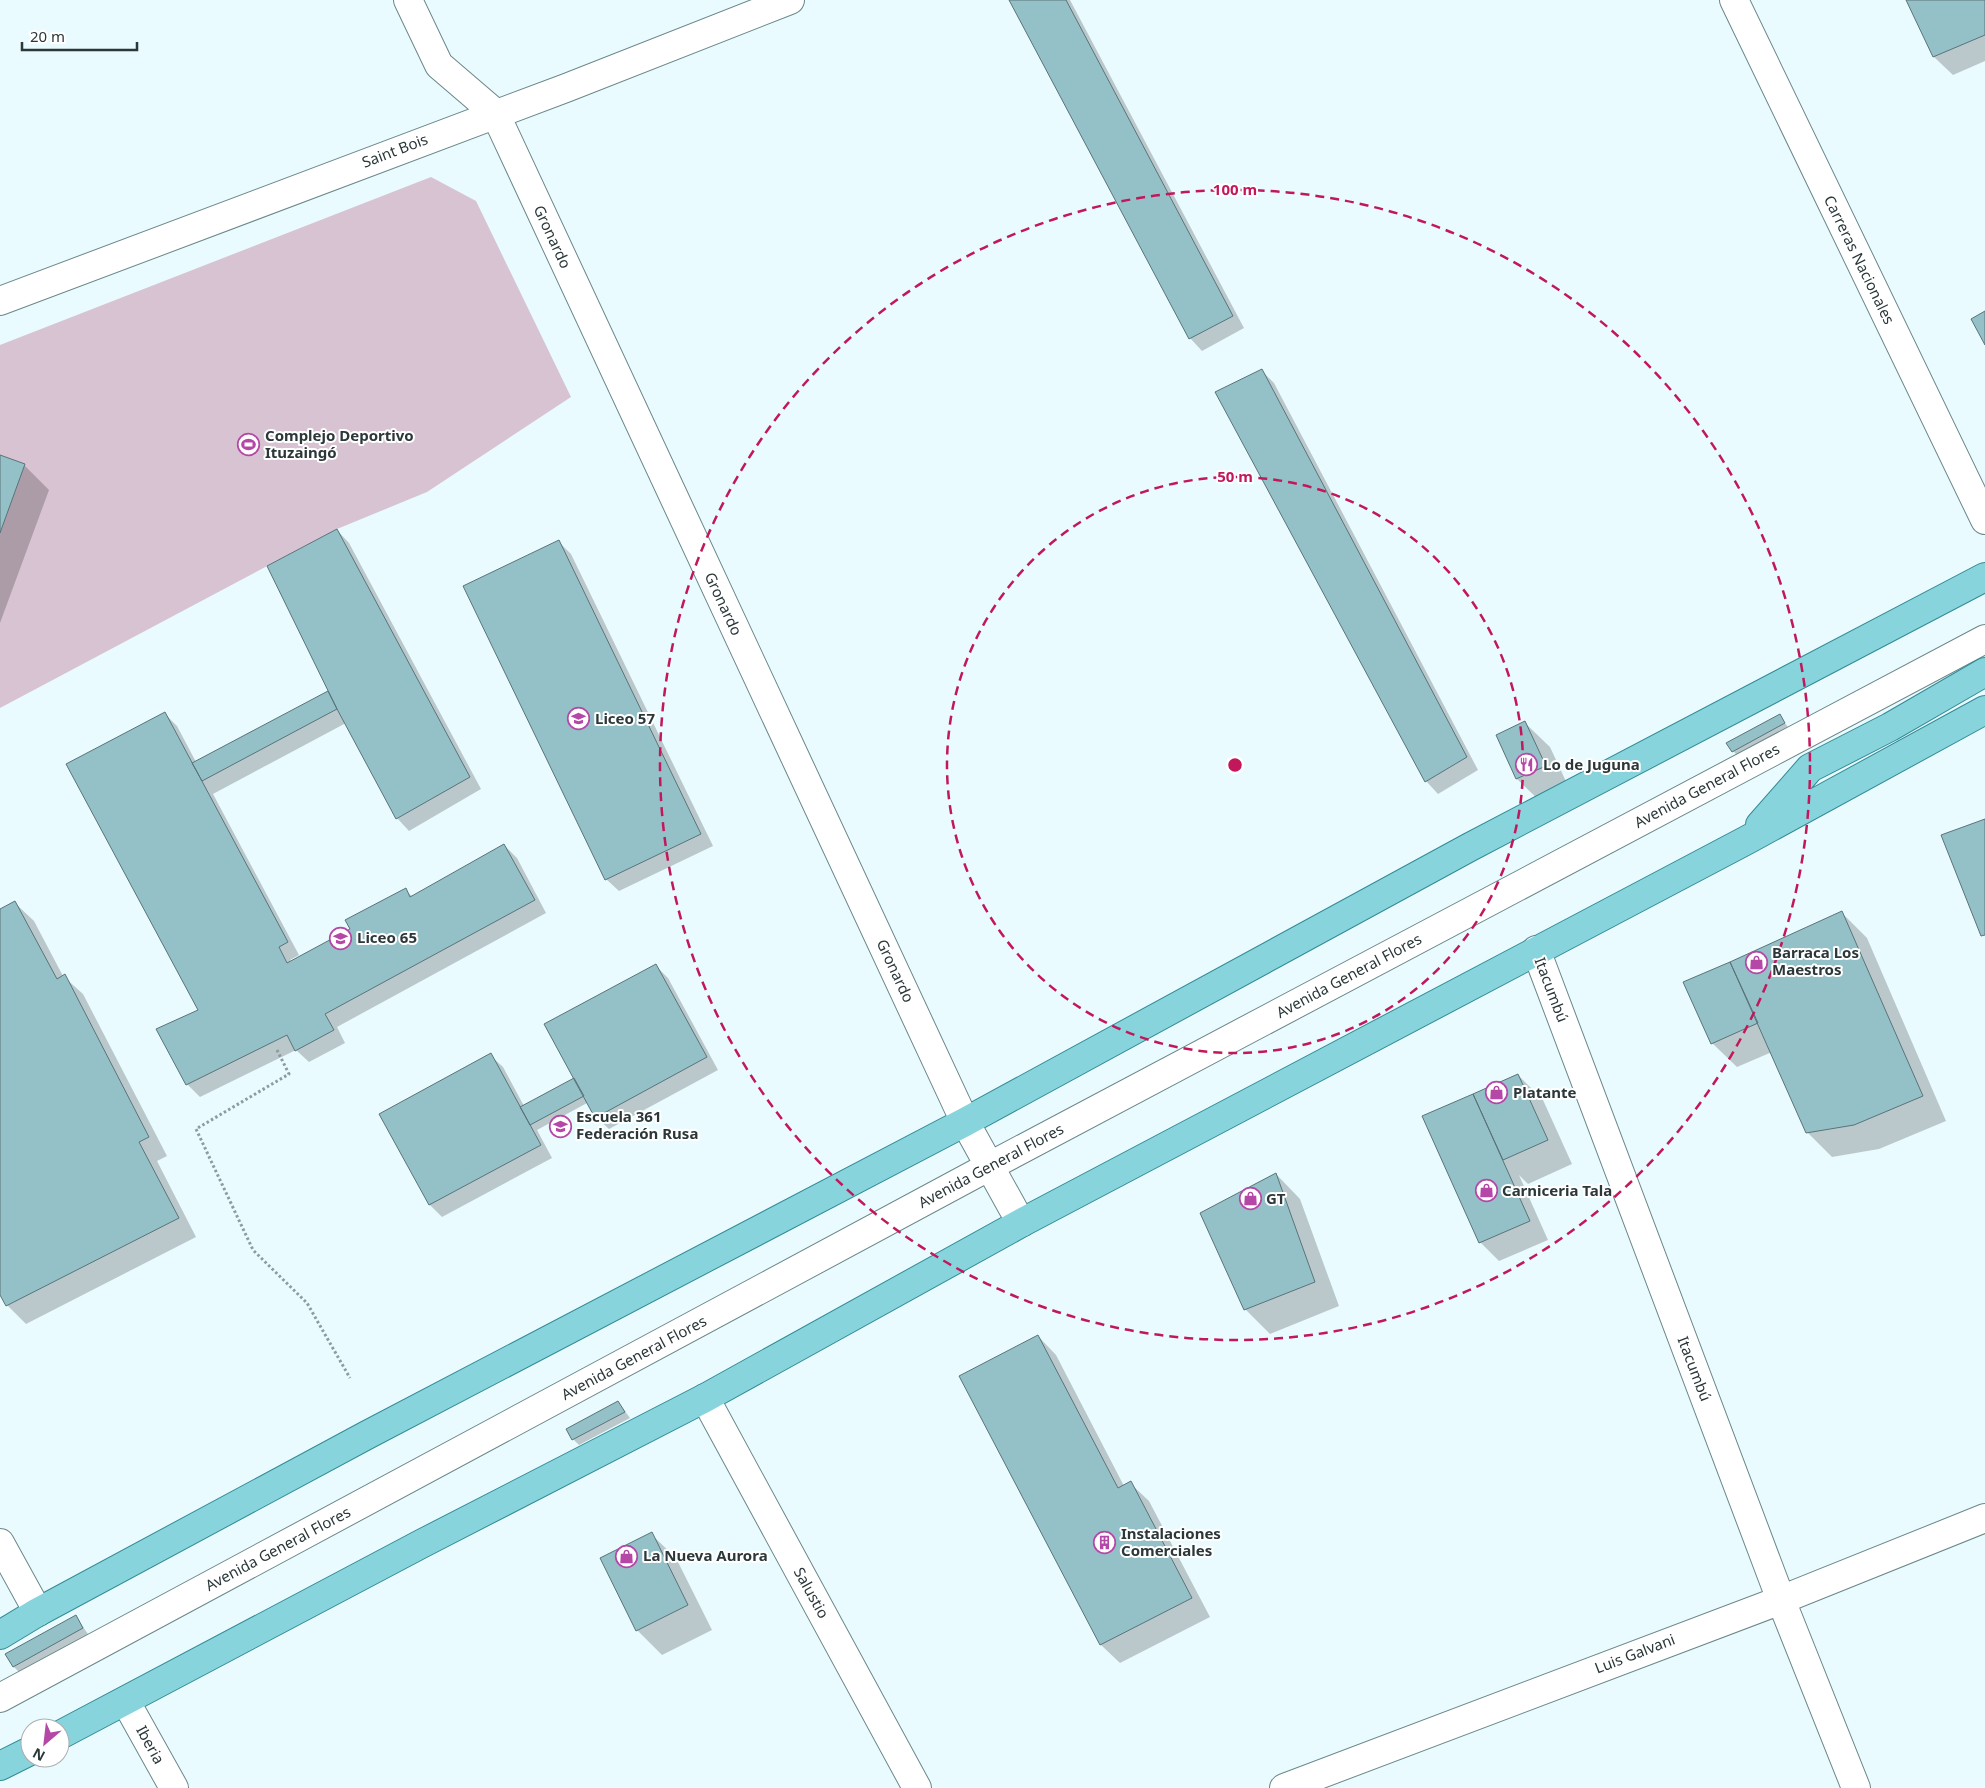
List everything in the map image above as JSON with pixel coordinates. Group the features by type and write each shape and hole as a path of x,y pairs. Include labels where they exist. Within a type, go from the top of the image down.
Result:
{"main road":[{"path":"0,1635 38,1612 368,1435 965,1122 1470,847 1985,577"},
{"path":"1747,840 1810,768 1890,727 1985,672"},
{"path":"70,1730 423,1543 705,1398 1021,1222 1747,840 1985,710"},
{"path":"0,1766 20,1756"}],"street":[{"name":"Gronardo","path":"408,0 439,65 495,113 965,1122 1021,1222"},
{"name":"Saint Bois","path":"0,301 495,113 566,88 790,0"},
{"name":"Carreras Nacionales","path":"1734,0 1985,520"},
{"name":"Avenida General Flores","path":"0,1698 990,1166 1985,639"},
{"name":"Itacumbú","path":"1536,950 1781,1600 1856,1788"},
{"name":"Salustio","path":"705,1398 917,1788"},
{"name":"Luis Galvani","path":"1284,1788 1781,1600 1985,1518"},
{"path":"0,1543 38,1612"},
{"name":"Iberia","path":"126,1702 174,1788"}],"path":[{"path":"277,1050 289,1074 196,1129 253,1250 307,1302 350,1378"}],"shaded area":[{"name":"Complejo Deportivo Ituzaingó","path":"431,177 476,201 571,397 427,492 337,529 0,708 0,345"}],"building":[{"path":"1009,0 1066,0 1233,316 1189,339"},
{"path":"1906,0 1985,0 1985,35 1933,57"},
{"path":"1985,311 1985,345 1971,319"},
{"path":"1262,369 1467,757 1425,782 1215,392"},
{"path":"0,455 25,464 0,533"},
{"path":"337,529 470,777 396,819 337,709 267,566"},
{"path":"559,540 701,834 605,880 463,586"},
{"path":"328,691 337,709 202,781 192,763"},
{"path":"165,712 288,942 279,947 287,963 350,929 345,920 406,888 410,897 504,844 535,900 325,1014 334,1030 295,1051 287,1035 186,1085 156,1029 198,1010 66,764"},
{"path":"1780,714 1785,723 1732,752 1726,743"},
{"path":"1525,721 1546,766 1516,779 1496,735"},
{"path":"1985,819 1985,935 1981,936 1941,835"},
{"path":"15,901 57,979 65,974 149,1137 139,1142 179,1218 6,1306 0,1295 0,909"},
{"path":"1842,911 1923,1096 1854,1125 1806,1133 1730,962"},
{"path":"1730,962 1758,1023 1711,1044 1683,982"},
{"path":"656,964 707,1057 595,1118 544,1024"},
{"path":"491,1053 541,1145 429,1205 379,1114"},
{"path":"1518,1074 1548,1140 1503,1160 1473,1094"},
{"path":"574,1078 584,1096 530,1125 520,1107"},
{"name":"Carniceria Tala","path":"1473,1094 1530,1221 1479,1243 1422,1116"},
{"path":"1276,1173 1315,1282 1244,1310 1200,1213"},
{"name":"Instalaciones Comerciales","path":"1038,1335 1118,1488 1131,1481 1192,1598 1100,1645 959,1376"},
{"path":"618,1401 625,1412 572,1440 566,1429"},
{"path":"652,1532 688,1605 636,1631 600,1558"},
{"path":"76,1615 83,1628 13,1667 5,1654"}],"place":[{"name":"Complejo Deportivo Ituzaingó","path":"249,445"},
{"name":"Liceo 57","path":"579,719"},
{"name":"Lo de Juguna","path":"1527,765"},
{"name":"Liceo 65","path":"341,938"},
{"name":"Barraca Los Maestros","path":"1756,962"},
{"name":"Platante","path":"1497,1093"},
{"name":"Escuela 361 Federación Rusa","path":"560,1126"},
{"name":"Carniceria Tala","path":"1486,1191"},
{"name":"GT","path":"1250,1199"},
{"name":"Instalaciones Comerciales","path":"1105,1543"},
{"name":"La Nueva Aurora","path":"627,1556"}]}
